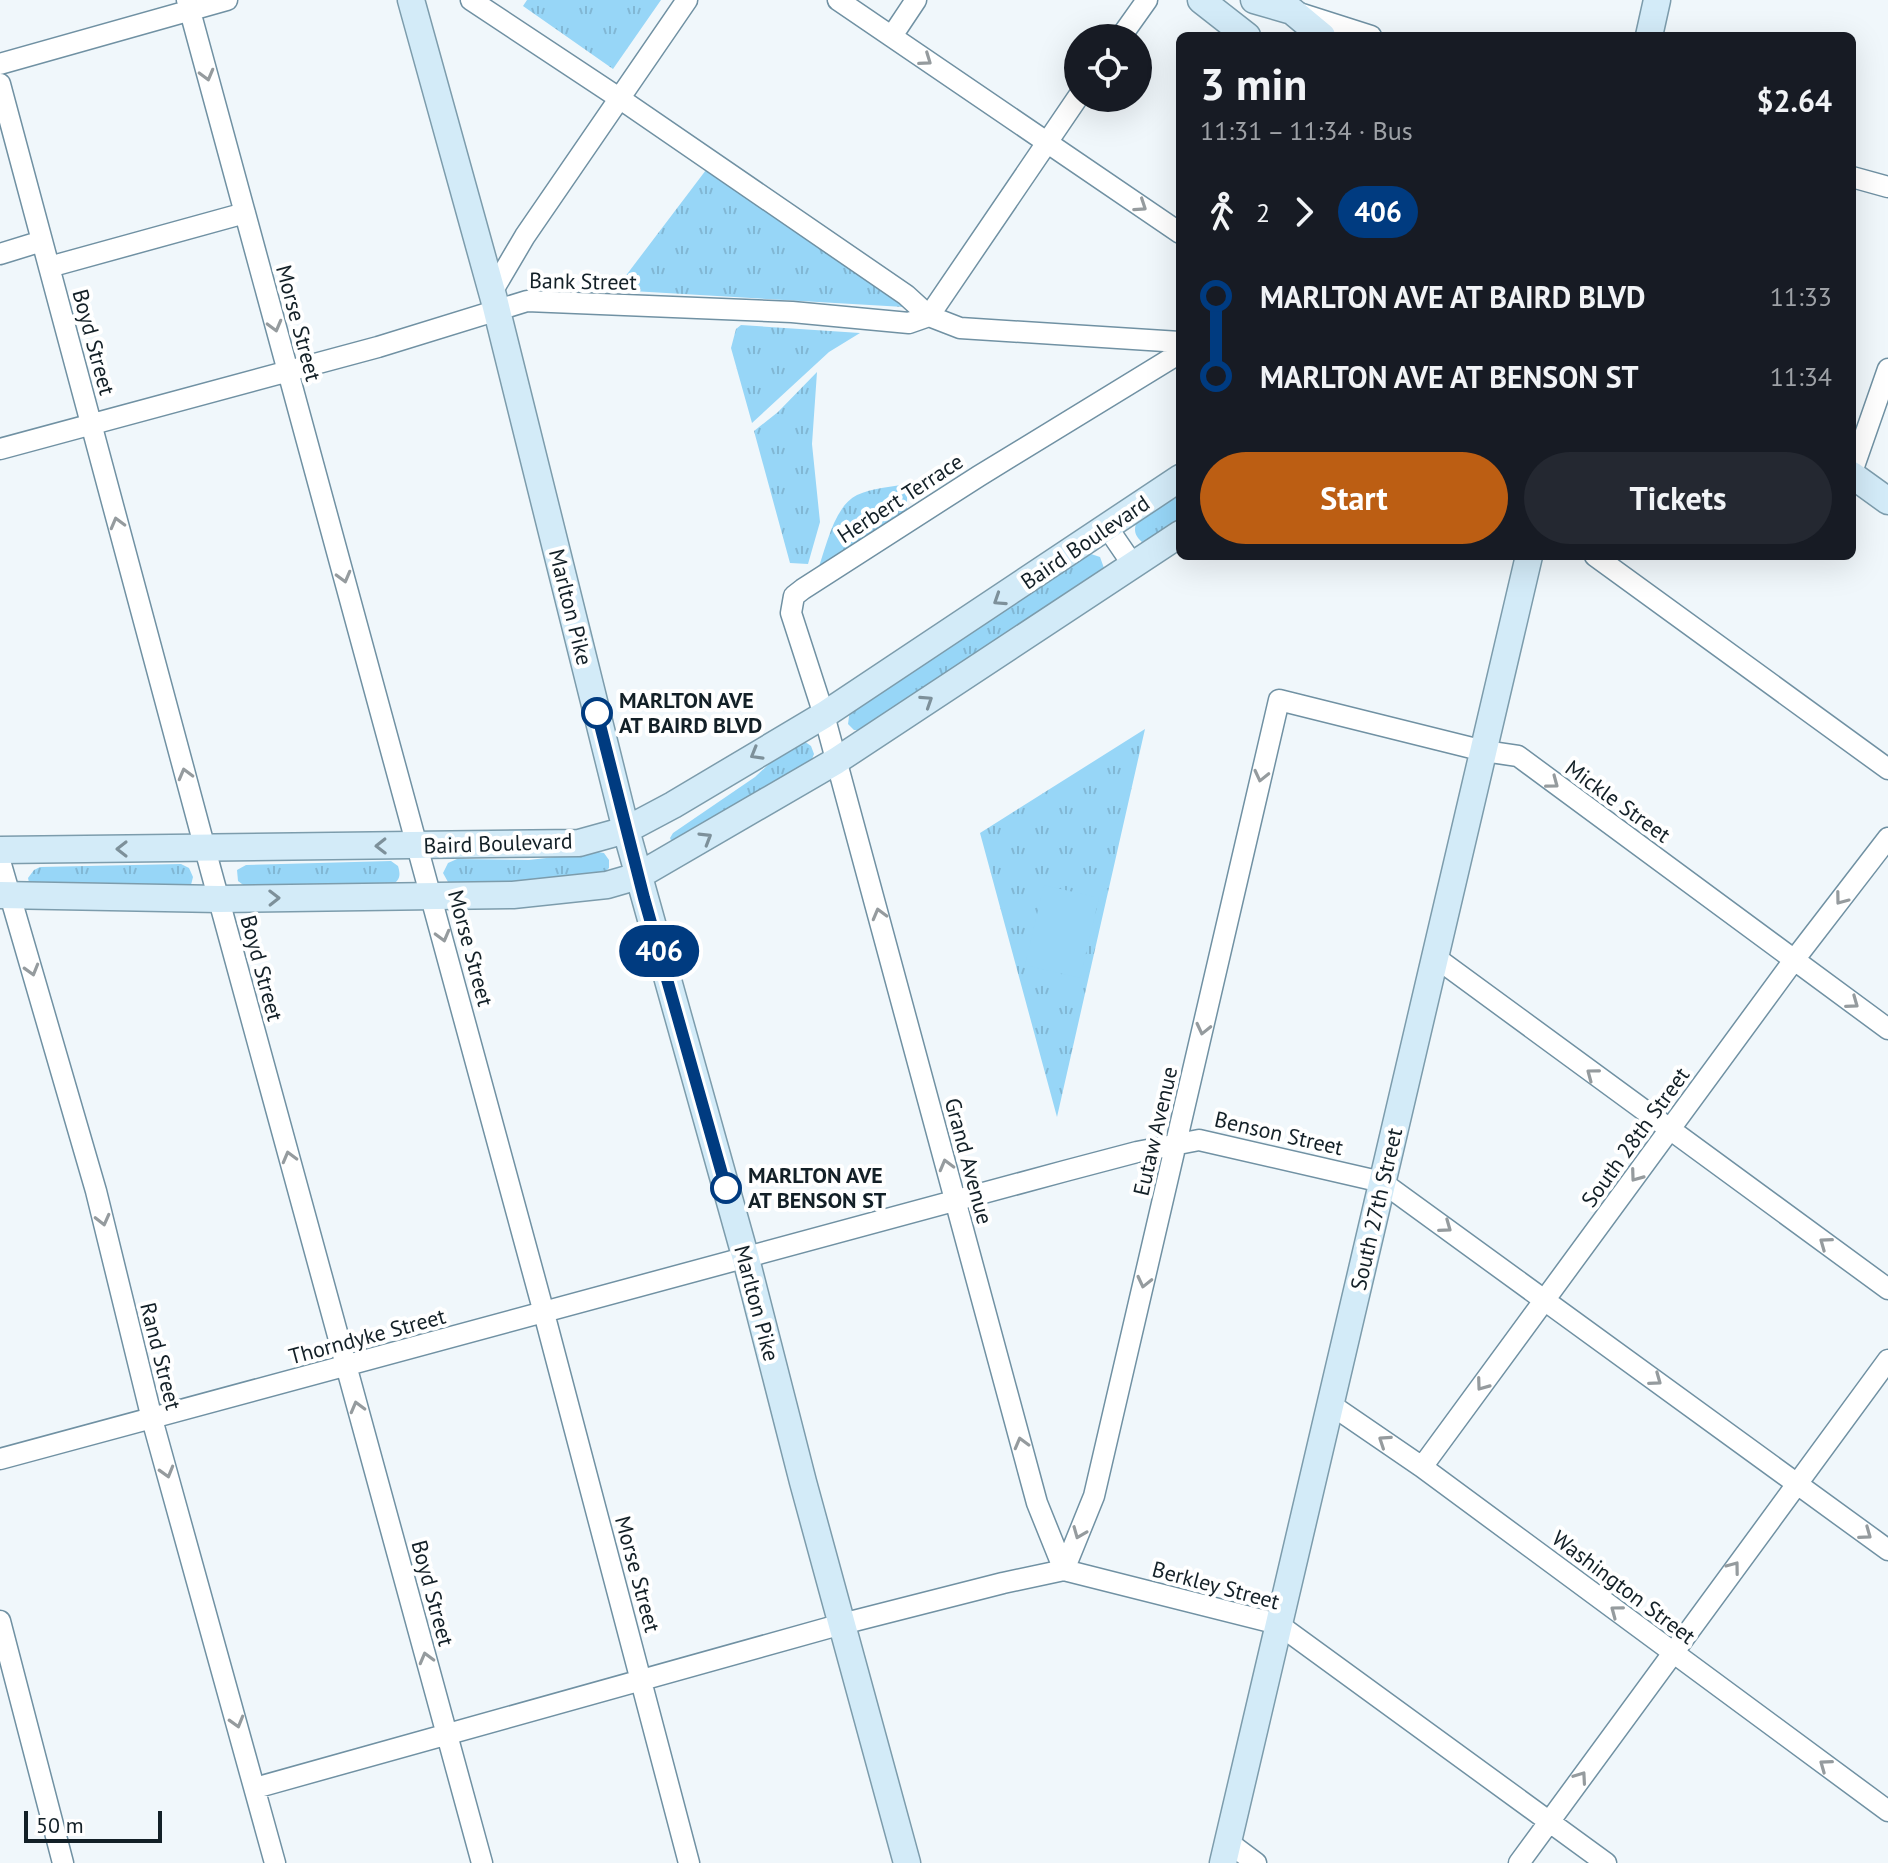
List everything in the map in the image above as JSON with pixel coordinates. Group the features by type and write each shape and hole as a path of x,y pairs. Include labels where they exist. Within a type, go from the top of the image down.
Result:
{"main road":[{"name":"Marlton Pike","path":"411,0 494,302 638,876 746,1259 907,1863"},
{"path":"1201,0 1244,32"},
{"path":"1254,0 1292,11 1317,32"},
{"path":"1650,32 1657,0"},
{"path":"1856,476 1888,501"},
{"name":"Baird Boulevard","path":"0,850 579,843 626,830 824,715 1176,481"},
{"name":"Baird Boulevard","path":"5,895 219,899 513,895 607,885 638,876 836,761 1176,537"},
{"name":"South 27th Street","path":"1226,1853 1528,560"}],"street":[{"path":"0,64 188,5 227,0"},
{"path":"471,0 906,295 929,316 1067,112"},
{"path":"494,302 505,265 687,0"},
{"path":"838,0 1176,230"},
{"path":"892,36 916,0"},
{"path":"1130,24 1147,0"},
{"name":"Morse Street","path":"188,5 432,896 689,1863"},
{"path":"1292,11 1358,32"},
{"name":"Boyd Street","path":"0,84 482,1863"},
{"path":"1856,178 1888,187"},
{"path":"49,267 245,213"},
{"path":"0,254 42,241"},
{"name":"Bank Street","path":"0,449 288,372 494,302 792,312 909,323 929,316 960,328 1176,342"},
{"name":"Herbert Terrace","path":"836,761 791,613 794,596 979,476 1176,355"},
{"path":"1856,461 1888,369"},
{"path":"1107,527 1133,565"},
{"path":"1601,560 1888,769"},
{"name":"Mickle Street","path":"1279,700 1484,751 1518,756 1888,1029"},
{"name":"Eutaw Avenue","path":"1064,1570 1094,1496 1279,700"},
{"name":"Grand Avenue","path":"836,761 1037,1503 1064,1570"},
{"name":"South 28th Street","path":"1422,1467 1794,960 1888,838"},
{"name":"Rand Street","path":"0,861 5,895 96,1191 152,1419 275,1863"},
{"path":"1435,957 1888,1289"},
{"name":"Benson Street","path":"746,1259 955,1200 1199,1140 1382,1182 1888,1550"},
{"name":"Thorndyke Street","path":"0,1459 746,1259"},
{"path":"1519,1863 1888,1360"},
{"name":"Washington Street","path":"1330,1404 1422,1467 1888,1811"},
{"name":"Berkley Street","path":"255,1788 842,1624 1064,1570 1278,1624 1606,1863"},
{"path":"0,1621 63,1863"},
{"path":"1226,1853 1256,1863"}],"green space":[{"path":"527,0 661,0 613,69 523,6"},
{"path":"706,170 904,307 615,290"},
{"path":"741,325 860,333 829,352 752,423 731,348 736,329"},
{"path":"817,372 812,444 820,522 808,564 790,563 754,431 778,412"},
{"path":"907,484 907,509 895,522 817,572 836,519 849,501 869,491"},
{"path":"1176,497 1176,525 1143,543 1136,533 1137,521"},
{"path":"1091,554 1100,557 1104,568 1099,574 862,730 854,730 848,724 850,709"},
{"path":"1145,729 1057,1117 980,833"},
{"path":"804,741 811,746 814,754 811,762 672,843 670,838 673,833 755,777 785,749"},
{"path":"604,853 609,860 609,868 605,872 531,883 458,884 448,882 443,873 448,863 457,859 529,860"},
{"path":"391,861 398,866 399,875 390,886 246,887 238,881 237,870 246,865"},
{"path":"181,864 189,868 193,877 191,885 181,890 30,887 28,878 40,867"},
{"path":"1044,885 1099,898 1080,978 1025,965"}],"bus line":[{"name":"406","path":"597,713 644,898 726,1188"}],"place":[{"name":"MARLTON AVE AT BAIRD BLVD","path":"597,713"},
{"name":"MARLTON AVE AT BENSON ST","path":"726,1188"}]}
